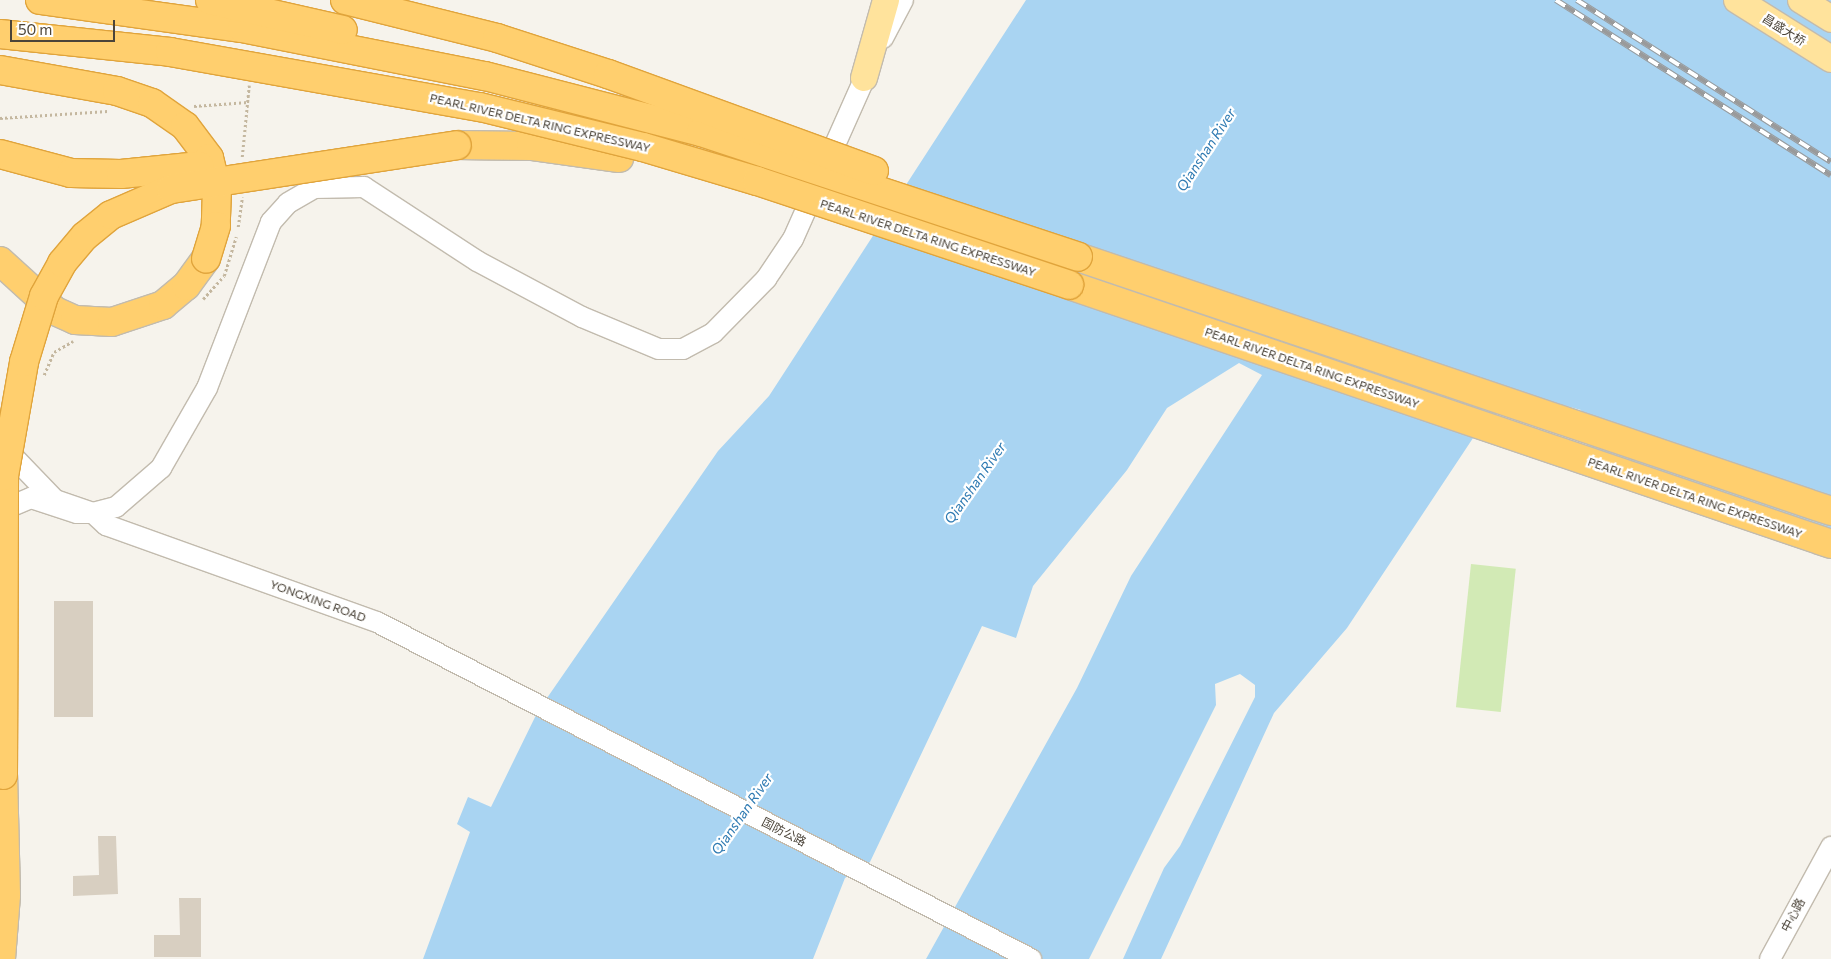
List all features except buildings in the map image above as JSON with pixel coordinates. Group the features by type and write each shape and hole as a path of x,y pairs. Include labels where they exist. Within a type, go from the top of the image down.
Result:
{"highway":[{"path":"40,0 242,28 548,92"},
{"path":"210,0 327,25 548,92 701,132 1831,511"},
{"path":"345,0 497,38 669,94 868,169 1078,257"},
{"name":"PEARL RIVER DELTA RING EXPRESSWAY","path":"0,34 170,52 480,107 643,147 757,181 1069,285 1831,544"},
{"path":"0,70 117,91 152,103 185,126 209,158 217,190 216,226 206,258 186,286 163,305 112,322 75,320 55,311 0,261"},
{"path":"0,154 46,169 121,174 418,138 504,136 619,158 1069,285"},
{"path":"1,959 6,895 3,775 2,505 13,407 44,296 84,236 111,215 150,196 215,180 457,146 531,146 619,158"}],"main road":[{"path":"864,78 886,0"},
{"name":"昌盛大桥","path":"1736,0 1831,59"},
{"path":"1801,0 1831,19"}],"street":[{"path":"0,512 31,498 77,513 92,513 116,507 161,468 207,388 270,222 288,203 314,188 364,187 477,261 582,316 659,349 683,350 713,333 766,279 793,240 864,78 903,0"},
{"path":"0,443 55,500 92,513"},
{"name":"YONGXING ROAD","path":"92,513 106,525 377,622 538,705"},
{"name":"国防公路","path":"538,705 1031,959"},
{"name":"中心路","path":"1770,959 1831,847"}],"path":[{"path":"242,166 250,78"},
{"path":"199,304 224,276 235,241 242,192"},
{"path":"42,382 54,352 80,339"}],"green space":[{"path":"1471,564 1516,569 1501,712 1456,707"}],"water":[{"name":"Qianshan River","path":"1026,0 1831,0 1831,532 1592,464 1581,410 1534,397 1485,420 1347,628 1274,713 1161,959 1123,959 1164,868 1180,846 1255,697 1255,685 1240,674 1215,684 1216,705 1089,959 926,959 1077,688 1131,576 1262,375 1239,363 1167,408 1127,470 1033,586 1016,638 982,626 870,862 845,878 813,959 423,959 470,832 457,824 468,797 491,807 538,711 718,451 769,396"}],"railway":[{"path":"1556,0 1831,175"},
{"path":"1577,0 1831,162"}]}
